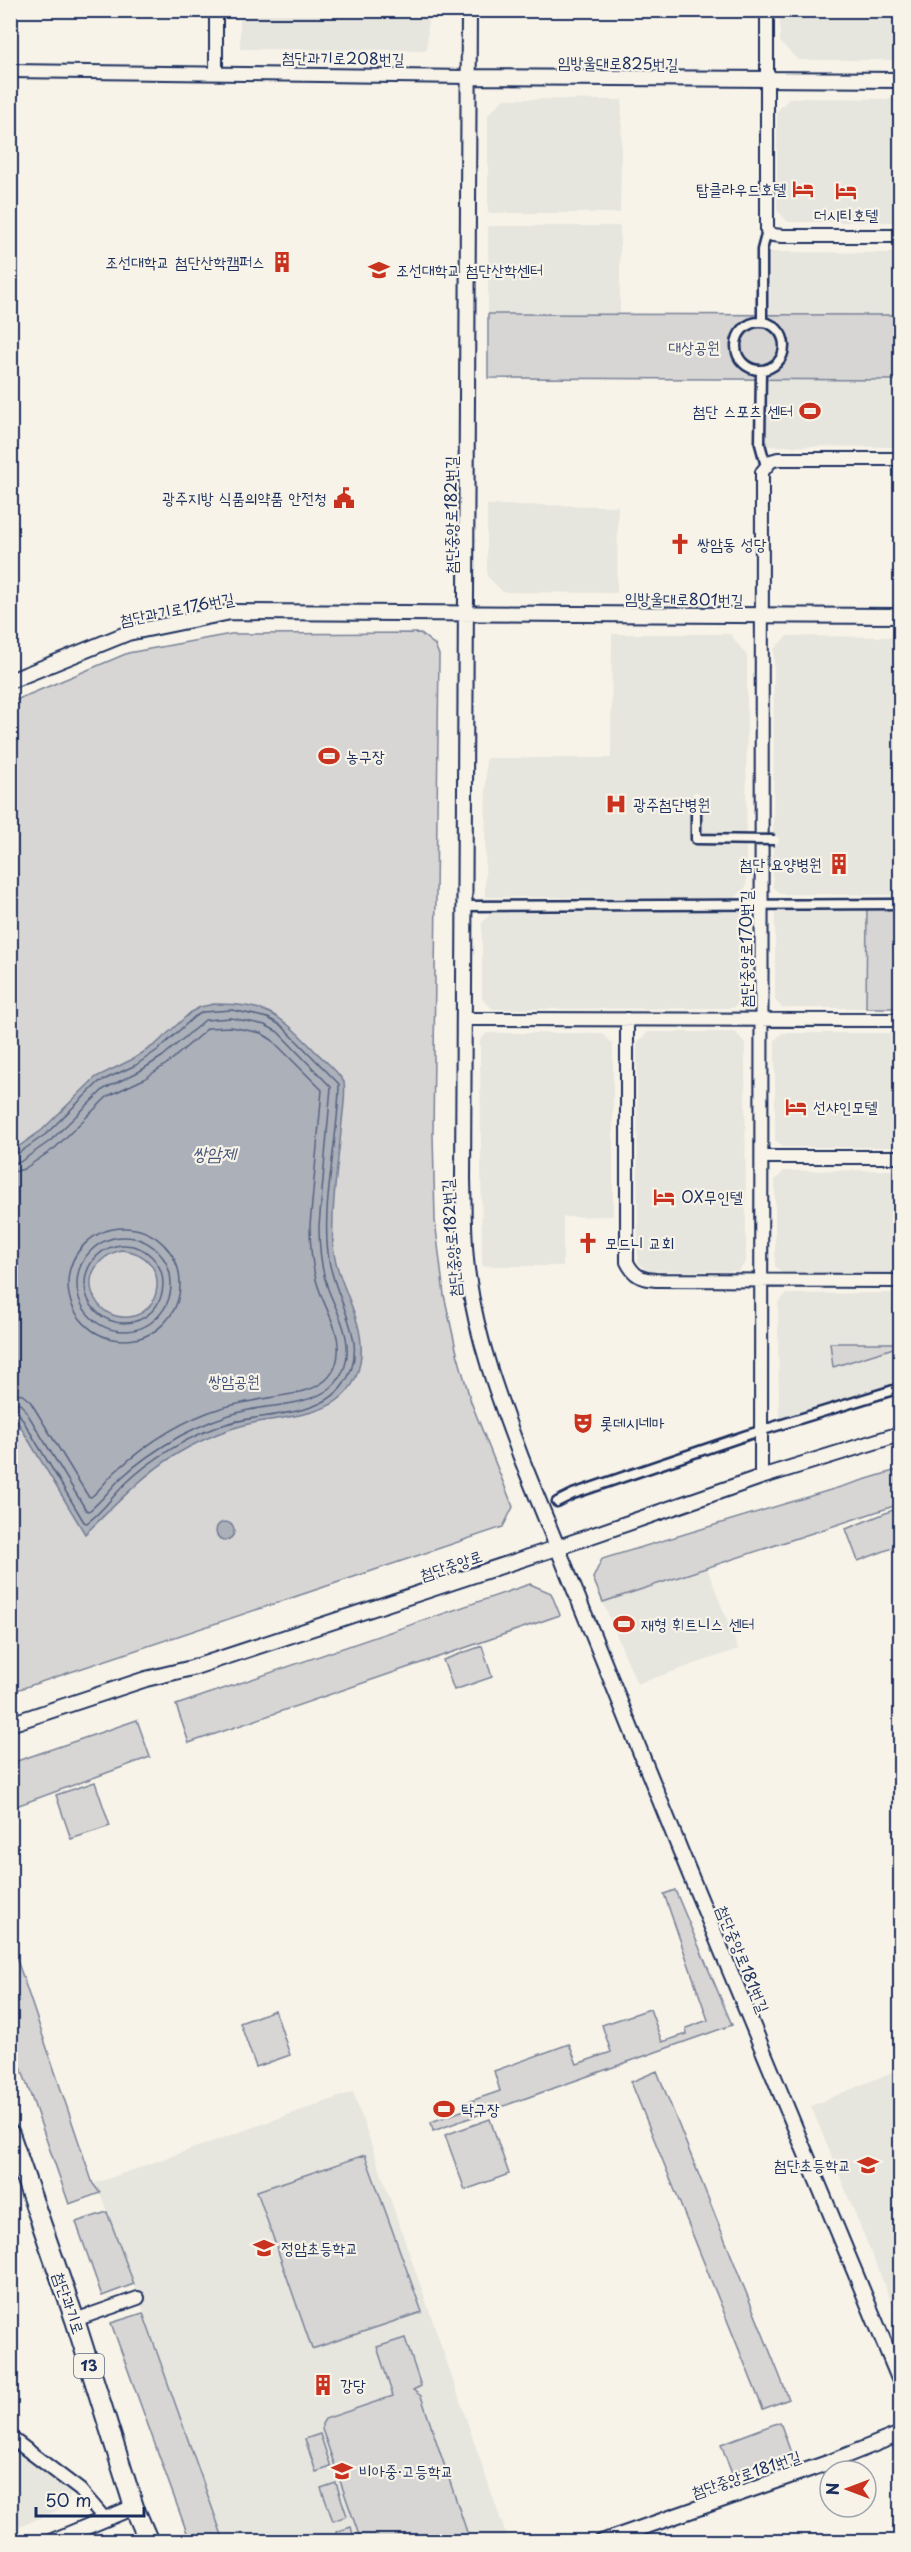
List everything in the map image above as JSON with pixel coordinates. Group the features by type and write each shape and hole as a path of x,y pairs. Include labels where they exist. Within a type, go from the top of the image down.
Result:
{"main road":[{"name":"첨단과기로","path":"11,2138 75,2320 134,2507 149,2541"}],"street":[{"path":"216,10 216,73"},
{"name":"첨단중앙로182번길","path":"469,10 464,1225 467,1272 473,1309 498,1397 559,1548"},
{"path":"762,322 762,250 767,231 767,10"},
{"name":"첨단과기로208번길","path":"10,71 468,77"},
{"name":"임방울대로825번길","path":"468,77 767,81 900,80"},
{"path":"767,231 773,235 782,236 900,236"},
{"path":"762,322 778,331 784,343 784,350 778,363 760,371 746,367 735,350 742,330 753,323 762,322"},
{"path":"760,371 760,444 766,466"},
{"path":"766,466 771,460 778,459 900,459"},
{"name":"첨단중앙로170번길","path":"761,1477 761,480 766,466"},
{"name":"첨단과기로176번길","path":"10,681 128,633 231,612 466,614"},
{"name":"임방울대로801번길","path":"466,614 900,616"},
{"path":"696,796 696,839 778,840"},
{"path":"464,906 900,904"},
{"path":"464,1019 900,1020"},
{"path":"627,1019 627,1263 633,1274 642,1280 900,1281"},
{"path":"762,1157 900,1157"},
{"path":"557,1502 573,1494 761,1431 900,1388"},
{"name":"첨단중앙로","path":"10,1724 146,1679 192,1668 559,1548 761,1477 900,1434"},
{"name":"첨단중앙로181번길","path":"559,1548 685,1862 900,2381"},
{"path":"75,2320 138,2298"},
{"name":"첨단중앙로181번길","path":"601,2541 830,2462 900,2434"},
{"path":"10,2437 80,2490 105,2519"},
{"path":"50,2541 134,2507"}],"shaded area":[{"path":"240,11 428,11 427,50 240,49"},
{"path":"780,11 900,11 900,60 798,60 780,42"},
{"path":"790,98 900,99 900,222 788,222 777,210 777,111"},
{"path":"504,99 622,100 620,213 488,213 488,115"},
{"path":"488,226 620,226 620,315 488,314"},
{"path":"770,252 900,253 900,315 770,315"},
{"path":"767,379 900,380 900,445 898,447 767,446"},
{"path":"487,505 618,506 617,593 503,592 487,576"},
{"name":"광주첨단병원","path":"612,634 730,634 747,656 746,887 735,898 485,897 486,758 611,758"},
{"path":"787,636 900,637 900,895 780,894 773,887 774,649"},
{"path":"775,908 867,908 866,1008 782,1008 775,1000"},
{"path":"744,912 745,996 733,1008 493,1009 482,999 482,923 491,913"},
{"path":"648,1032 735,1032 745,1043 746,1262 738,1271 647,1271 638,1262 637,1043"},
{"path":"487,1033 602,1033 613,1044 613,1216 563,1217 563,1266 482,1266 480,1040"},
{"path":"782,1033 900,1033 900,1147 783,1147 775,1140 775,1040"},
{"path":"900,1170 900,1273 783,1274 775,1266 775,1180 784,1171"},
{"path":"900,1293 900,1385 782,1419 779,1415 778,1302 787,1294"},
{"path":"707,1568 738,1649 637,1684 603,1602"},
{"name":"첨단초등학교","path":"900,2069 900,2323 811,2106"},
{"path":"353,2092 508,2541 224,2541 134,2284 100,2193 93,2184"},
{"path":"10,2447 71,2491 66,2506 11,2531"}],"green space":[{"name":"대상공원","path":"488,314 900,315 900,380 488,378"},
{"name":"쌍암공원","path":"420,633 435,645 439,655 433,1134 435,1220 444,1295 457,1353 471,1402 513,1507 503,1527 11,1692 11,702 128,653 231,634"},
{"path":"867,908 900,908 900,1008 866,1008"},
{"path":"830,1343 900,1343 900,1346 833,1367"},
{"path":"900,1469 900,1504 603,1602 593,1578 602,1559"},
{"path":"898,1508 900,1545 858,1561 846,1529"},
{"path":"530,1584 551,1593 560,1615 189,1743 176,1705"},
{"path":"482,1646 492,1677 454,1690 443,1660"},
{"path":"137,1720 150,1757 11,1808 11,1763"},
{"path":"95,1782 110,1826 71,1839 56,1795"},
{"path":"675,1890 732,2025 433,2131 431,2122 467,2109 465,2103 500,2091 494,2071 569,2044 577,2064 611,2052 602,2025 650,2009 662,2042 687,2034 686,2028 708,2020 664,1894"},
{"path":"11,1942 93,2184 100,2193 69,2204 11,2039"},
{"path":"275,2010 290,2055 256,2067 240,2023"},
{"path":"657,2071 789,2399 763,2409 631,2082"},
{"path":"490,2119 509,2174 465,2190 445,2135"},
{"path":"365,2155 422,2312 312,2349 257,2191"},
{"path":"107,2212 134,2284 102,2296 76,2222"},
{"path":"143,2313 224,2541 190,2541 111,2323"},
{"path":"405,2338 421,2386 413,2390 421,2396 470,2541 361,2541 322,2429 325,2419 393,2396 377,2347"},
{"path":"780,2422 791,2453 732,2474 721,2444"},
{"path":"320,2434 331,2467 316,2472 305,2439"},
{"path":"336,2483 347,2516 333,2521 321,2488"},
{"path":"351,2527 355,2541 340,2541 336,2532"}],"water":[{"name":"쌍암제","path":"214,1004 248,1006 271,1014 292,1028 344,1082 345,1092 334,1199 333,1245 339,1273 354,1313 361,1341 357,1376 348,1391 335,1402 320,1409 233,1428 189,1447 134,1487 85,1534 11,1411 11,1152 42,1130 96,1077 133,1059 156,1044 191,1012","holes":["121,1250 139,1254 150,1264 156,1276 157,1289 153,1301 144,1311 132,1316 109,1314 99,1305 92,1291 91,1282 95,1268 106,1257"]},
{"path":"225,1522 233,1527 234,1531 229,1539 225,1540 217,1535 216,1531 221,1523"}],"place":[{"name":"탑클라우드호텔","path":"803,189"},
{"name":"더시티호텔","path":"846,191"},
{"name":"조선대학교 첨단산학캠퍼스","path":"282,262"},
{"name":"조선대학교 첨단산학센터","path":"379,270"},
{"name":"첨단 스포츠 센터","path":"810,411"},
{"name":"광주지방 식품의약품 안전청","path":"344,498"},
{"name":"쌍암동 성당","path":"680,544"},
{"name":"농구장","path":"329,756"},
{"name":"광주첨단병원","path":"616,804"},
{"name":"첨단 요양병원","path":"839,864"},
{"name":"선샤인모텔","path":"796,1107"},
{"name":"OX무인텔","path":"664,1197"},
{"name":"모드니 교회","path":"588,1243"},
{"name":"롯데시네마","path":"583,1423"},
{"name":"재형 휘트니스 센터","path":"624,1624"},
{"name":"탁구장","path":"444,2109"},
{"name":"첨단초등학교","path":"868,2165"},
{"name":"정암초등학교","path":"264,2248"},
{"name":"강당","path":"323,2385"},
{"name":"비아중·고등학교","path":"342,2471"}]}
